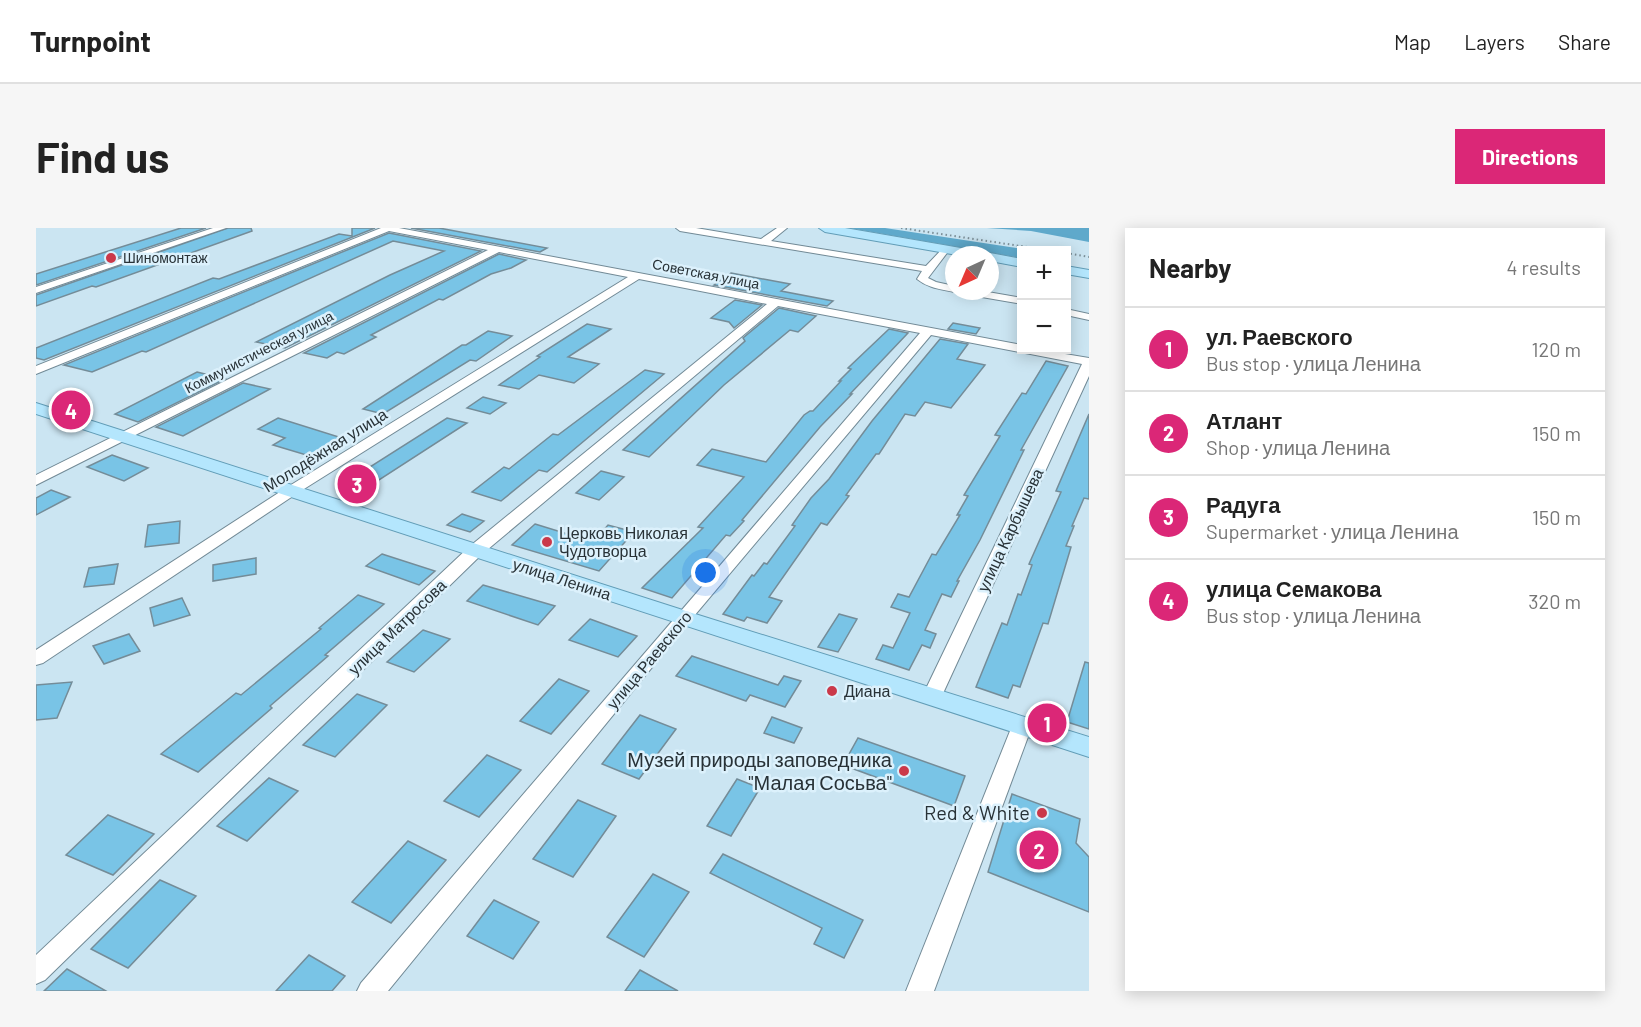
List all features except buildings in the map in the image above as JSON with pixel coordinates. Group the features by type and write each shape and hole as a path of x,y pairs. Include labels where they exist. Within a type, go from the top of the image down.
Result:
{"main road":[{"path":"825,228 945,249"},
{"path":"999,258 1017,261"},
{"path":"1071,272 1089,274"},
{"name":"улица Ленина","path":"36,408 291,492 1089,747"}],"street":[{"path":"36,290 222,228"},
{"path":"36,370 386,228"},
{"name":"Советская улица","path":"386,228 1017,348"},
{"path":"680,228 928,269"},
{"path":"763,242 783,228"},
{"path":"945,249 922,279 933,285 945,287"},
{"name":"Коммунистическая улица","path":"36,481 496,250"},
{"name":"Молодёжная улица","path":"36,659 291,492 637,276"},
{"path":"999,297 1017,300"},
{"name":"улица Матросова","path":"36,972 475,551 776,302"},
{"path":"1071,313 1089,317"},
{"name":"улица Раевского","path":"371,991 683,618 928,331"},
{"name":"Советская улица","path":"1047,354 1089,363"},
{"name":"улица Карбышева","path":"932,697 1089,363"},
{"path":"920,991 1022,726"}],"shaded area":[{"path":"849,228 885,228 1017,248 1017,257 999,254 999,246 952,246"},
{"path":"987,228 1089,228 1089,242 1031,231"}],"railway":[{"path":"901,228 1020,246"},
{"path":"1071,254 1089,257"}],"place":[{"name":"Шиномонтаж","path":"111,258"},
{"name":"улица Семакова","path":"71,410"},
{"name":"Радуга","path":"357,484"},
{"name":"Церковь Николая Чудотворца","path":"547,542"},
{"name":"Диана","path":"832,691"},
{"name":"ул. Раевского","path":"1047,723"},
{"name":"Музей природы заповедника \"Малая Сосьва\"","path":"904,771"},
{"name":"Red & White","path":"1042,813"},
{"name":"Атлант","path":"1039,850"}]}
